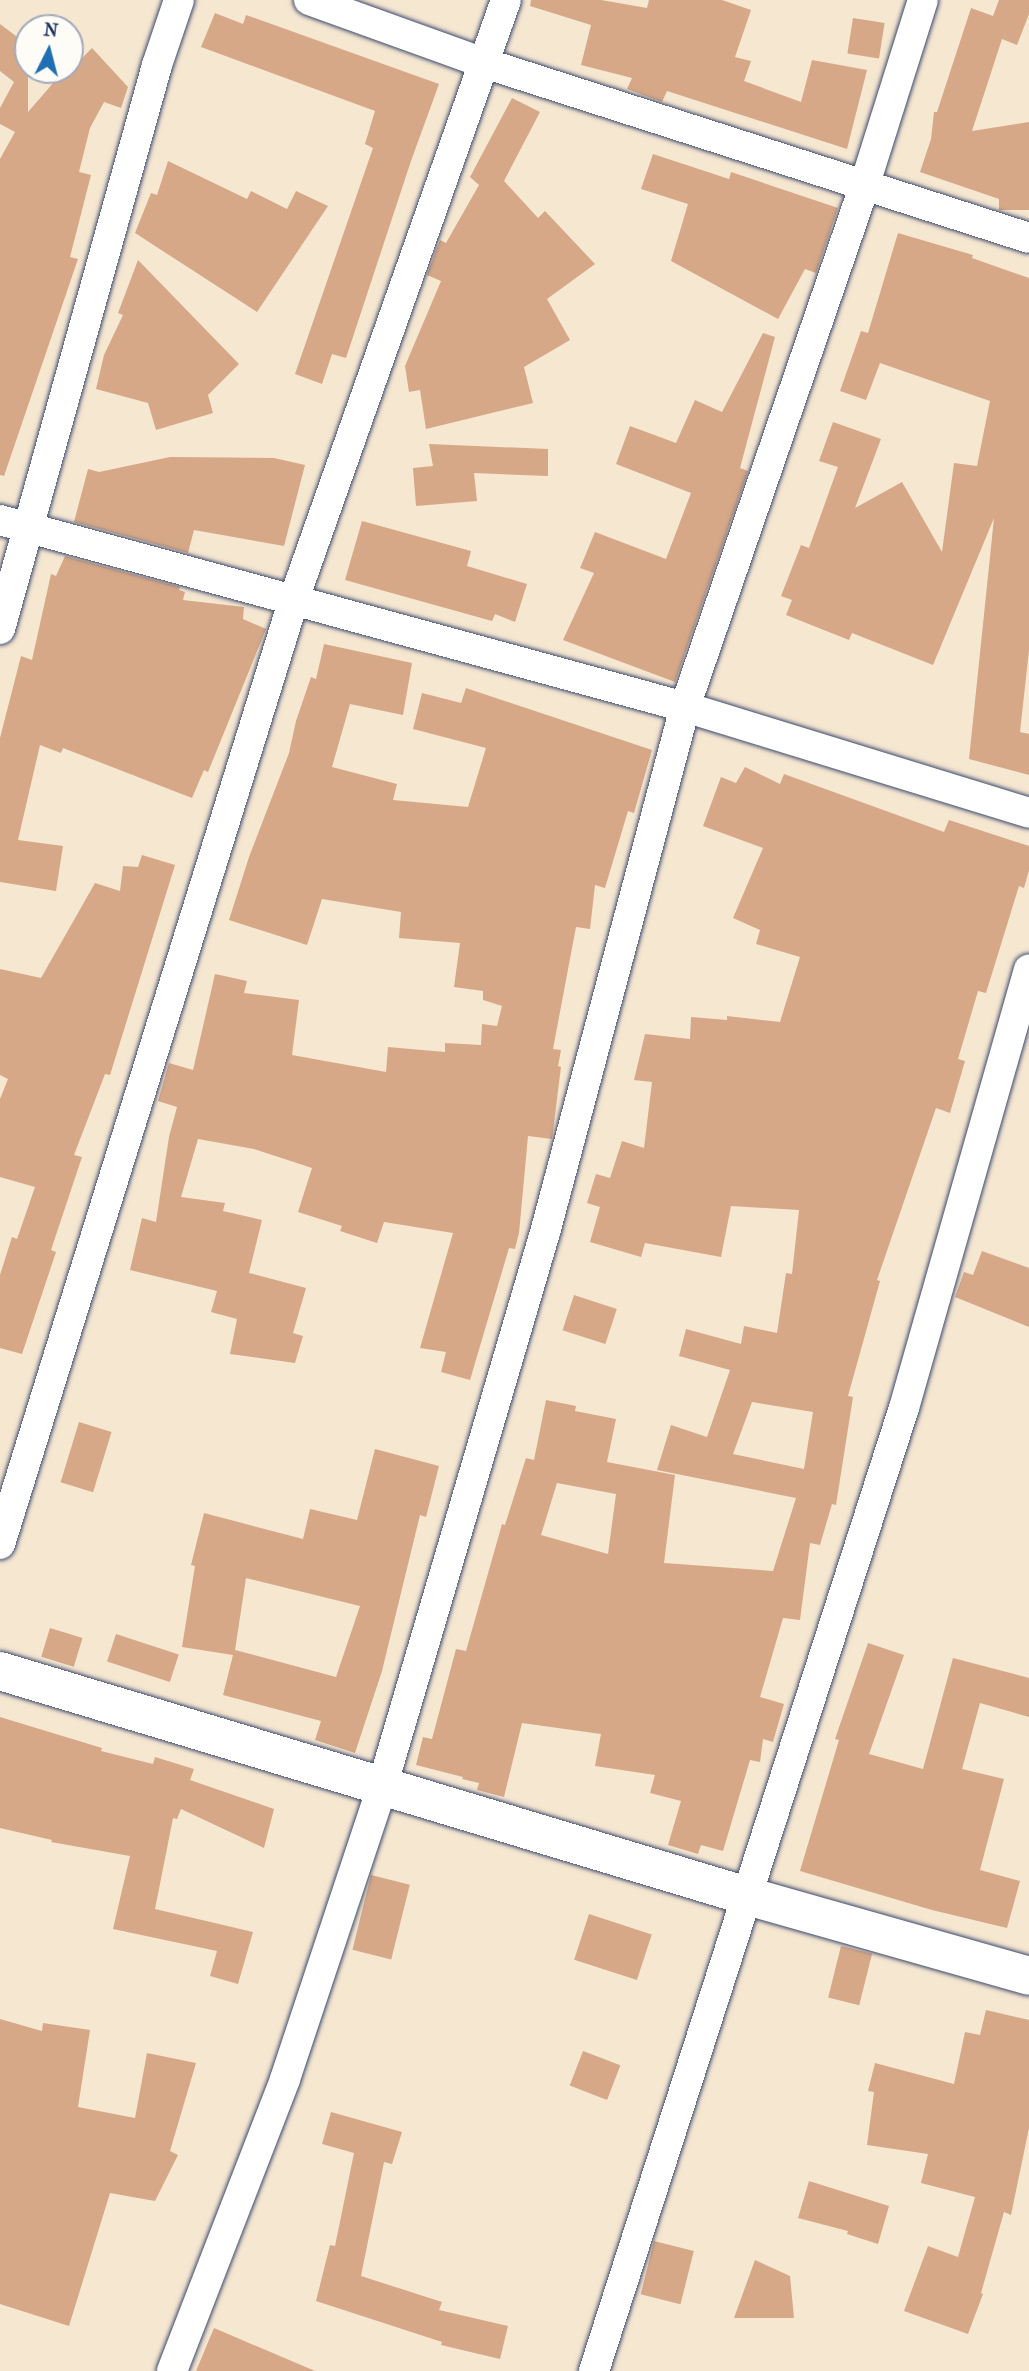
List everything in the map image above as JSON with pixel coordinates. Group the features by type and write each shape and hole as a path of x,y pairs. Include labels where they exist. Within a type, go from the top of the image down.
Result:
{"street":[{"path":"0,629 14,525 179,0"},
{"path":"309,0 484,63 1029,238"},
{"path":"0,1544 295,599 506,0"},
{"path":"172,2371 285,2079 382,1787 546,1228 685,708 864,187 923,0"},
{"path":"14,525 295,599 685,708 1029,813"},
{"path":"594,2371 904,1408 1029,969"},
{"path":"0,1671 747,1896 1029,1976"}],"building":[{"path":"531,0 601,0 647,8 649,0 722,0 751,10 735,57 751,61 744,81 801,102 812,60 867,70 847,149 667,91 662,102 627,89 632,78 581,65 591,25 530,6"},
{"path":"999,0 1029,0 1029,14 1017,45 1002,39 972,131 1029,122 1029,210 999,210 999,199 920,172 931,139 934,112 937,112 971,8 993,16"},
{"path":"215,13 243,24 246,15 439,84 346,358 332,354 322,384 295,374 373,148 365,144 375,111 201,47"},
{"path":"853,18 885,23 879,59 847,54"},
{"path":"0,24 14,34 14,82 0,71"},
{"path":"92,48 128,87 121,108 104,102 90,128 79,172 91,175 70,257 78,259 4,476 0,475 0,159 15,132 0,124 0,108 14,82 28,84 28,112 52,84 84,84 84,56"},
{"path":"512,98 540,112 504,181 538,218 545,211 595,264 547,299 570,340 524,367 533,403 426,429 420,390 409,392 405,366 441,281 427,275 440,240 446,243 479,185 470,177"},
{"path":"653,154 729,179 731,172 838,208 816,273 805,269 778,319 671,261 688,204 641,189"},
{"path":"168,161 247,199 251,191 287,209 296,191 328,206 257,312 135,233 151,193 157,195"},
{"path":"898,233 973,255 972,258 1029,278 1029,650 1020,732 1029,734 1029,775 969,759 994,518 933,665 852,633 849,640 786,615 792,600 781,596 801,545 809,548 838,467 819,461 833,422 881,439 855,508 902,482 942,552 954,463 977,466 990,401 880,363 866,400 840,391 861,331 868,333"},
{"path":"138,260 239,364 208,395 213,413 156,430 148,403 96,389 104,355 123,315 118,313"},
{"path":"763,333 775,337 740,468 748,471 675,682 563,640 594,573 580,568 595,532 666,559 691,493 616,464 630,426 676,443 695,400 722,412"},
{"path":"429,444 548,449 548,476 474,473 477,501 416,506 413,468 433,466"},
{"path":"170,457 274,458 305,465 284,546 194,530 188,553 74,522 88,469 99,472"},
{"path":"362,521 471,551 467,566 527,584 515,622 495,614 492,621 345,580"},
{"path":"65,556 180,587 179,590 185,592 183,600 244,607 243,619 266,629 208,772 204,770 192,798 63,748 61,753 40,745 18,840 63,846 56,891 0,882 0,738 21,656 32,660 51,574 56,576"},
{"path":"324,644 412,663 403,715 350,704 332,767 397,784 393,800 468,807 486,748 413,729 422,693 461,703 466,688 652,750 634,813 628,811 605,888 595,885 590,929 576,927 553,1049 561,1050 558,1066 561,1067 552,1139 528,1136 519,1233 515,1249 509,1248 470,1380 441,1372 446,1352 420,1348 453,1233 384,1222 377,1243 340,1231 342,1226 298,1212 312,1168 254,1149 198,1139 181,1197 225,1203 223,1211 262,1220 249,1273 306,1288 293,1333 303,1336 295,1363 230,1354 237,1319 211,1312 217,1291 130,1270 142,1218 156,1222 169,1137 177,1107 158,1101 169,1063 193,1070 215,974 247,981 244,993 299,1000 292,1055 386,1072 388,1047 445,1052 445,1043 481,1045 482,1024 497,1026 502,1006 483,1000 483,991 454,987 460,943 399,938 401,912 322,899 307,945 229,920 249,857 289,753 296,721 311,677 316,679"},
{"path":"745,767 780,784 784,774 944,832 949,820 1029,846 1029,870 1024,888 1019,886 986,993 978,991 958,1059 965,1061 950,1113 936,1108 877,1280 880,1281 848,1396 853,1397 836,1505 832,1504 820,1545 810,1543 800,1620 783,1618 760,1697 784,1704 773,1742 763,1739 760,1762 750,1760 723,1851 701,1845 698,1854 668,1845 681,1801 650,1793 655,1775 595,1766 601,1734 522,1723 504,1797 477,1790 479,1783 462,1779 463,1777 416,1765 423,1737 432,1739 456,1649 466,1651 502,1524 505,1525 526,1458 534,1460 546,1400 576,1406 575,1411 616,1419 607,1462 675,1475 664,1563 773,1571 796,1498 657,1470 671,1425 707,1437 730,1370 679,1356 686,1329 741,1344 744,1326 777,1333 786,1273 792,1274 799,1210 731,1206 721,1257 645,1243 641,1257 590,1242 600,1207 587,1203 596,1174 610,1178 622,1141 644,1148 652,1082 634,1080 645,1034 690,1039 691,1017 727,1020 727,1016 780,1022 800,957 756,944 760,930 733,918 763,848 703,826 721,777 736,783","holes":["752,1402 813,1412 804,1469 733,1454","557,1483 616,1494 608,1554 541,1535"]},
{"path":"142,855 175,865 110,1075 105,1074 74,1155 82,1157 51,1250 56,1252 22,1354 0,1348 0,1275 12,1237 17,1239 35,1187 0,1177 0,1099 8,1079 0,1075 0,969 41,978 95,883 120,891 123,866 138,867"},
{"path":"982,1251 1029,1268 1029,1327 955,1297 964,1272 973,1275"},
{"path":"574,1295 617,1309 605,1344 563,1330"},
{"path":"79,1422 112,1432 93,1492 61,1482"},
{"path":"375,1449 439,1466 426,1517 420,1515 382,1671 355,1753 315,1740 321,1721 223,1695 233,1655 182,1647 195,1566 191,1565 204,1513 303,1539 310,1509 357,1520","holes":["246,1578 360,1606 336,1677 235,1650"]},
{"path":"50,1628 83,1638 74,1667 41,1657"},
{"path":"116,1634 179,1654 170,1682 107,1662"},
{"path":"868,1643 904,1655 869,1754 923,1769 953,1658 1029,1678 1029,1717 980,1703 962,1769 1004,1779 980,1870 1020,1881 1007,1928 932,1910 800,1871 839,1740 835,1739"},
{"path":"0,1717 102,1748 101,1751 153,1764 155,1757 194,1769 190,1780 274,1809 264,1848 181,1809 177,1819 173,1818 155,1909 253,1932 238,1984 210,1976 217,1951 113,1929 130,1856 51,1842 52,1840 0,1828"},
{"path":"371,1875 410,1885 391,1959 352,1950"},
{"path":"589,1914 652,1934 637,1980 574,1960"},
{"path":"841,1946 872,1954 859,2005 828,1997"},
{"path":"986,2010 1029,2020 1029,2128 1011,2215 1004,2212 981,2293 983,2294 968,2334 904,2311 928,2246 958,2257 975,2197 921,2183 928,2154 867,2145 874,2092 868,2091 875,2063 954,2084 965,2032 980,2035"},
{"path":"0,2019 42,2031 43,2023 90,2030 78,2107 135,2118 147,2053 196,2063 170,2151 178,2155 155,2201 110,2193 69,2326 0,2304"},
{"path":"583,2051 620,2065 607,2100 570,2086"},
{"path":"331,2112 402,2132 392,2164 384,2162 361,2276 442,2302 439,2310 508,2326 500,2359 441,2345 442,2342 316,2301 330,2245 335,2246 354,2153 322,2144"},
{"path":"809,2181 889,2206 878,2244 847,2234 848,2231 798,2218"},
{"path":"654,2241 694,2251 680,2304 641,2294"},
{"path":"755,2260 790,2276 794,2318 734,2318"},
{"path":"214,2328 315,2371 196,2371"}]}
